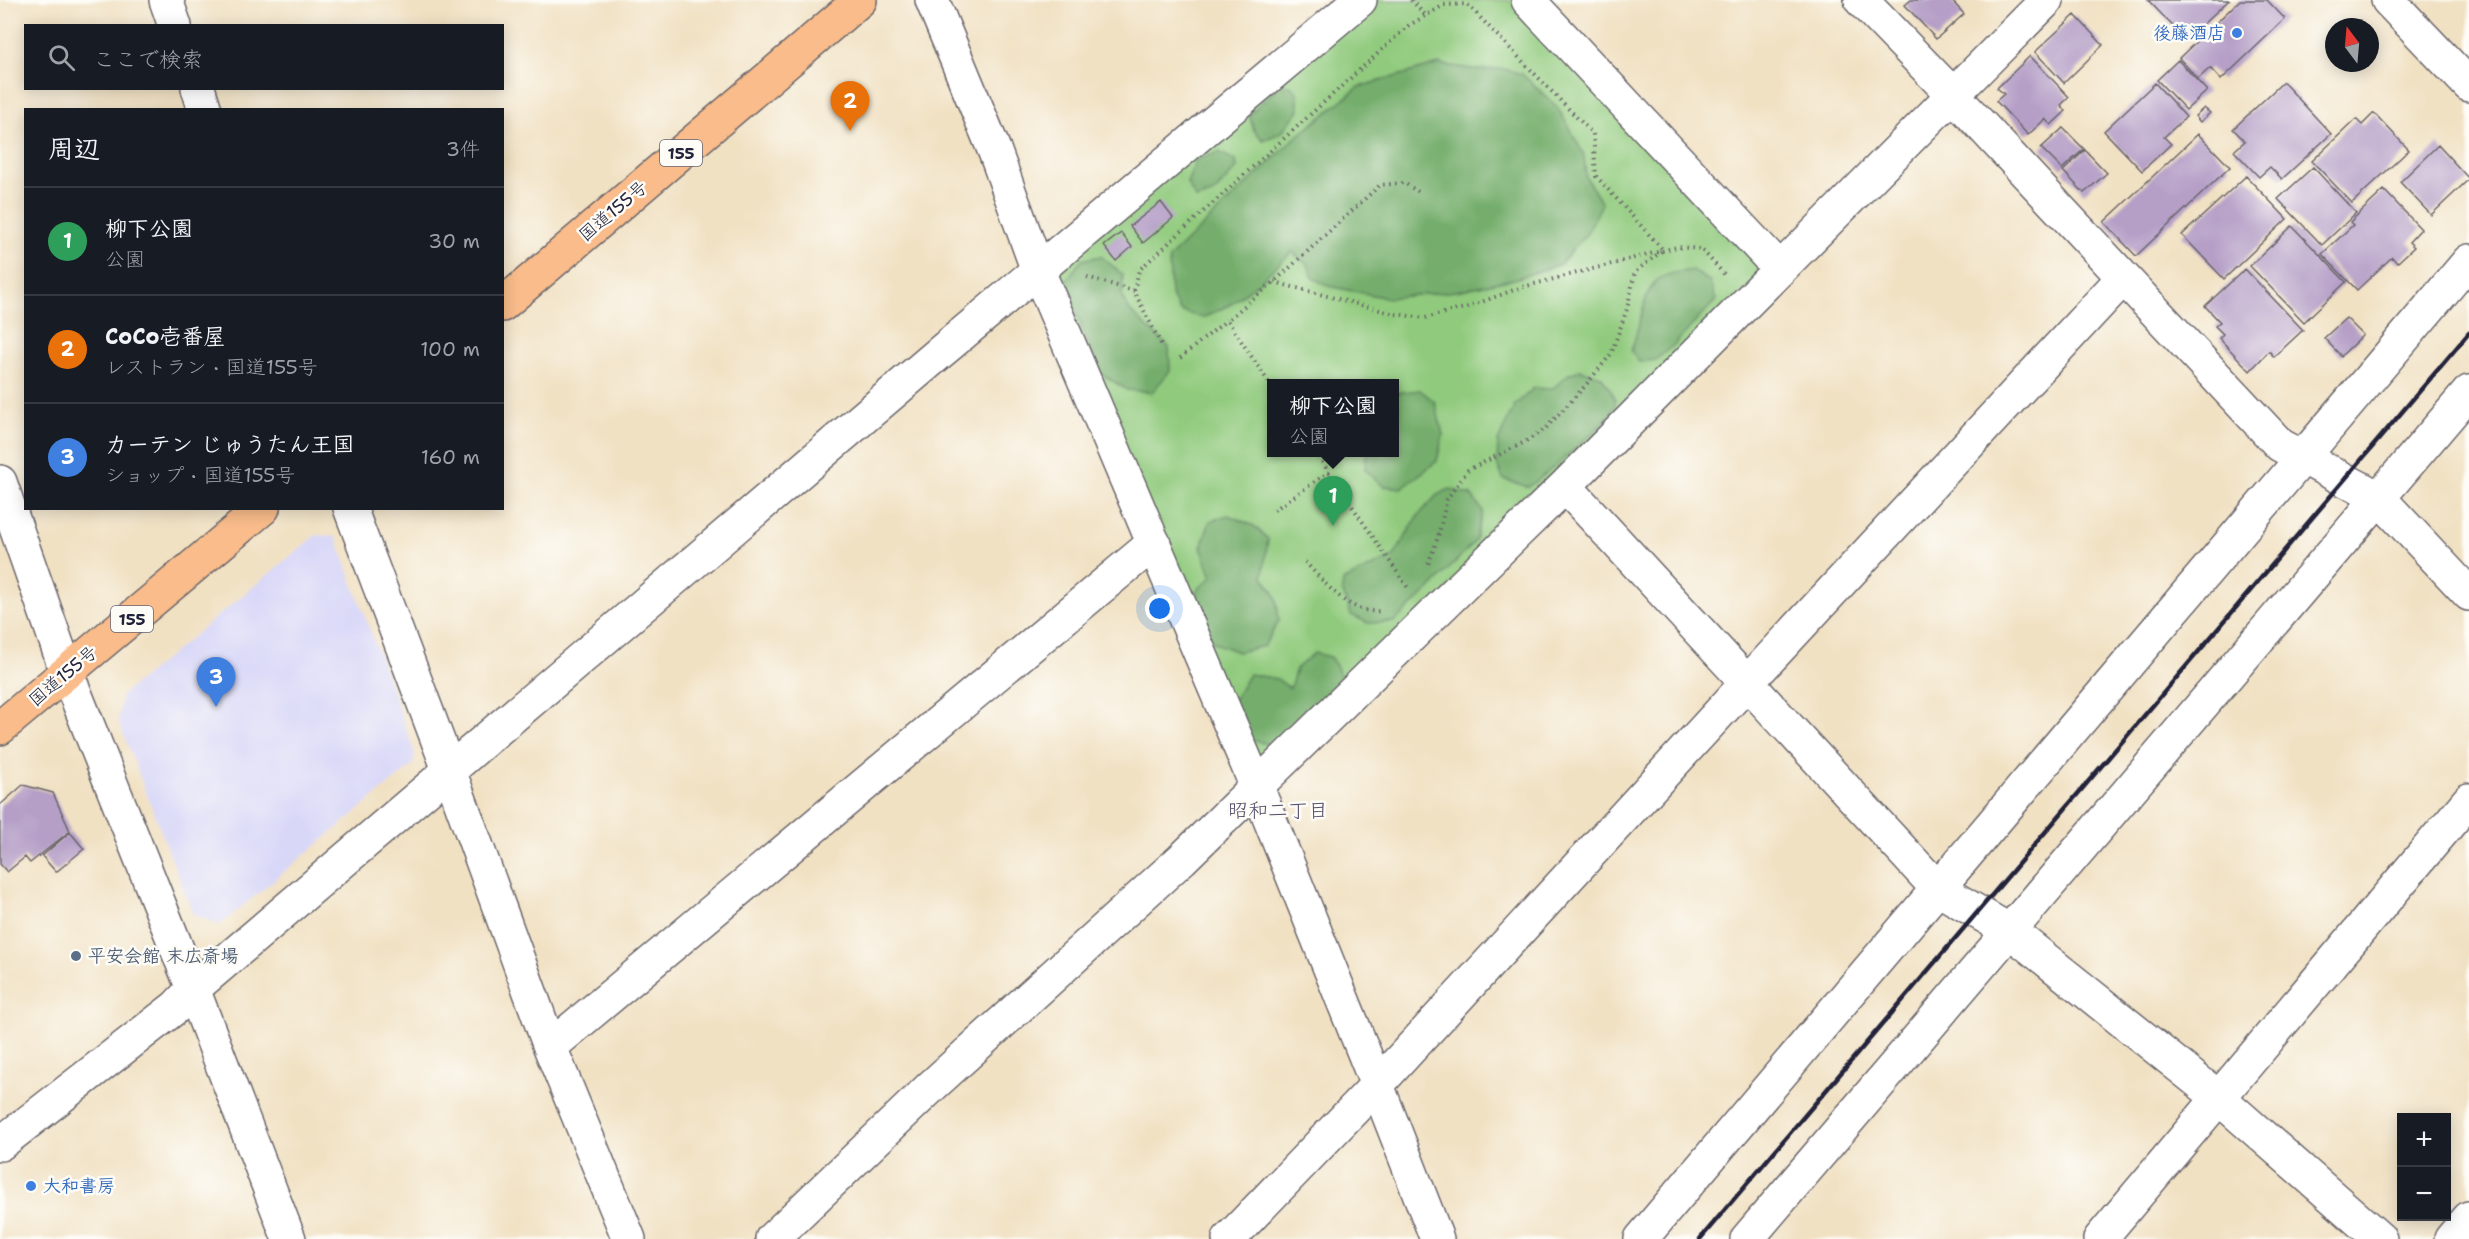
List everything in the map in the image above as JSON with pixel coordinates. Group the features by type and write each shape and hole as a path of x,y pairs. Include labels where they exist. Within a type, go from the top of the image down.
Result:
{"highway":[{"name":"国道155号","path":"504,303 860,0"},
{"name":"国道155号","path":"0,728 261,510"}],"street":[{"path":"166,0 174,24"},
{"path":"932,0 995,152 1038,271 1256,786 1437,1239"},
{"path":"0,1144 176,1007 193,989 449,770 1360,0"},
{"path":"1528,0 1780,269"},
{"path":"1861,0 1953,95 2280,445 2379,498 2469,594"},
{"path":"772,1239 933,1084 1182,859 1565,486 2048,0"},
{"path":"2388,0 2469,85"},
{"path":"199,90 204,108"},
{"path":"1641,1239 2469,261"},
{"path":"1229,1239 1377,1085 2123,278"},
{"path":"1747,1239 2469,392"},
{"path":"0,482 67,673 193,989 289,1239"},
{"path":"1565,486 1938,889 2010,931 2219,1098 2380,1239"},
{"path":"351,510 550,1047 629,1239"},
{"path":"550,1047 1154,543"},
{"path":"2100,1239 2469,800"},
{"path":"2451,1239 2469,1218"}],"path":[{"path":"1411,0 1426,16"},
{"path":"1161,344 1134,291 1139,270 1408,26 1444,5 1467,4 1593,134 1596,176 1663,250"},
{"path":"1180,358 1274,282 1380,185 1404,183 1422,194"},
{"path":"1274,282 1395,314 1425,318 1468,307 1519,288 1677,247 1701,249 1749,300"},
{"path":"1424,576 1438,537 1447,499 1468,470 1525,442 1546,428 1585,386 1611,354 1628,309 1635,272 1663,250"},
{"path":"1227,320 1267,380"},
{"path":"1319,457 1411,594"},
{"path":"1274,510 1329,472"},
{"path":"1305,561 1343,601 1369,612 1387,610"}],"shaded area":[{"path":"316,535 336,537 415,753 413,765 220,925 193,914 118,720 122,695"}],"green space":[{"path":"1371,0 1520,0 1772,270 1258,777 1047,274"},
{"path":"1439,64 1478,70 1504,69 1522,74 1558,108 1584,155 1586,177 1602,204 1587,233 1560,264 1518,278 1456,291 1388,298 1328,286 1313,278 1308,265 1292,252 1231,304 1203,318 1180,311 1171,294 1169,258 1295,138 1359,87"},
{"path":"1289,85 1297,92 1299,110 1281,133 1263,140 1254,130 1249,115 1279,86"},
{"path":"1219,152 1236,161 1237,168 1214,193 1196,199 1187,183 1196,160"},
{"path":"1101,256 1123,275 1122,297 1130,311 1169,347 1170,371 1152,392 1127,390 1100,373 1064,283 1082,260"},
{"path":"1692,270 1709,281 1716,300 1674,345 1655,360 1639,362 1631,351 1652,286 1664,276"},
{"path":"1580,370 1601,376 1614,397 1615,405 1611,413 1576,448 1528,487 1503,479 1497,464 1498,441 1515,405 1534,388 1552,389 1569,374"},
{"path":"1420,390 1435,402 1443,435 1437,461 1402,488 1383,486 1365,469 1366,457 1399,457 1399,393"},
{"path":"1450,489 1471,495 1483,511 1475,541 1428,591 1394,622 1368,623 1351,615 1342,590 1343,581 1394,556 1418,516 1437,495"},
{"path":"1228,515 1254,526 1268,539 1263,576 1276,596 1279,621 1264,646 1238,652 1217,644 1199,633 1187,603 1212,577 1201,547 1210,521"},
{"path":"1314,653 1330,657 1337,667 1345,689 1289,745 1267,744 1247,739 1232,703 1249,674 1277,679 1290,688 1296,669"}],"building":[{"path":"1911,0 1951,0 1964,14 1936,39 1905,5"},
{"path":"2148,0 2229,0 2186,40"},
{"path":"2240,0 2267,0 2285,19 2221,80 2210,68 2198,79 2179,58"},
{"path":"2075,15 2103,45 2064,83 2035,52"},
{"path":"2030,56 2069,97 2061,105 2066,111 2051,125 2045,119 2028,135 1996,101 2004,94 1997,88"},
{"path":"2178,60 2207,91 2186,110 2157,80"},
{"path":"2283,82 2331,134 2282,179 2270,167 2259,177 2234,151 2245,141 2233,129"},
{"path":"2155,83 2186,117 2164,137 2171,144 2142,171 2104,131"},
{"path":"2204,108 2210,113 2200,122 2195,116"},
{"path":"2374,113 2409,150 2352,203 2312,161 2356,119 2362,125"},
{"path":"2063,128 2084,149 2062,169 2041,148"},
{"path":"2198,134 2230,167 2136,256 2104,222"},
{"path":"2438,145 2469,179 2431,215 2400,182"},
{"path":"2085,150 2107,173 2084,193 2063,171"},
{"path":"2313,167 2356,213 2322,245 2278,199"},
{"path":"2246,176 2287,219 2224,279 2182,235"},
{"path":"2384,190 2421,229 2409,242 2414,247 2397,263 2392,257 2357,290 2322,254 2353,225 2350,222"},
{"path":"1161,202 1173,218 1143,243 1130,226"},
{"path":"2292,226 2346,282 2304,322 2250,266"},
{"path":"1121,233 1132,247 1116,261 1104,246"},
{"path":"2245,269 2303,330 2274,357 2269,351 2250,371 2219,338 2223,334 2215,326 2220,322 2205,306"},
{"path":"2346,318 2363,335 2341,356 2324,338"},
{"path":"23,785 53,793 70,831 30,863 25,857 7,872 0,864 0,805"},
{"path":"70,832 84,849 56,872 42,856"}],"railway":[{"path":"1700,1239 2469,333"}],"place":[{"name":"後藤酒店","path":"2237,33"},
{"name":"CoCo壱番屋","path":"850,131"},
{"name":"柳下公園","path":"1333,526"},
{"name":"カーテン じゅうたん王国","path":"216,707"},
{"name":"平安会館 末広斎場","path":"76,956"},
{"name":"大和書房","path":"31,1186"}],"district":[{"name":"昭和二丁目","path":"1278,810"}]}
